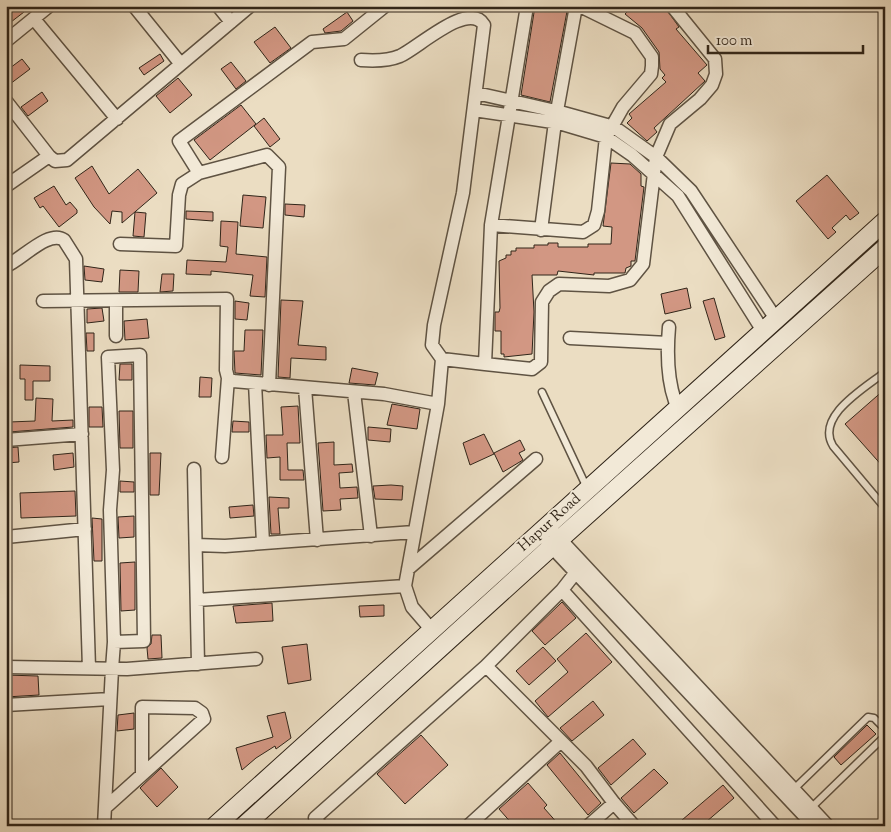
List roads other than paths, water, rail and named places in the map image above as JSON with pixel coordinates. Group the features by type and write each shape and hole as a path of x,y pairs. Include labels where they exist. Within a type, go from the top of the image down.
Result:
{"main road":[{"name":"Hapur Road","path":"215,826 769,325 882,232"},
{"name":"Hapur Road","path":"244,826 555,542 882,232"}],"street":[{"path":"6,41 49,6"},
{"path":"134,6 180,63"},
{"path":"218,6 231,22"},
{"path":"6,101 49,156 55,161 66,160 250,6"},
{"path":"198,173 179,141 312,42 344,39 386,6"},
{"path":"485,364 491,225 527,6"},
{"path":"541,230 557,117 576,6"},
{"path":"491,225 584,232 594,226 610,132 623,107 651,74 652,57 634,33 580,6"},
{"path":"442,359 532,369 537,367 541,362 542,302 549,291 559,284 609,286 630,280 644,264 656,157 670,124 712,85 716,74 715,59 672,6"},
{"path":"362,60 398,57 444,24 463,14 471,14 478,17 484,25 463,193 434,325 432,345 442,359 438,404 405,586 412,607 431,629"},
{"path":"34,19 117,119"},
{"path":"476,93 511,100 557,117 610,132 656,157 691,190 735,257 769,325"},
{"path":"474,110 509,115 557,117"},
{"path":"610,132 678,196 722,266 769,325"},
{"path":"120,244 176,246 179,195 182,184 198,173 267,155 279,167 270,384"},
{"path":"6,186 49,156"},
{"path":"6,266 51,238 61,237 70,246 76,259 89,668"},
{"path":"722,266 735,257"},
{"path":"43,301 226,299 226,370 228,378 222,457"},
{"path":"116,301 116,336"},
{"path":"669,327 668,343 672,393 675,401 681,405"},
{"path":"570,338 668,343"},
{"path":"104,826 114,642 110,510 113,470 108,357 140,355 144,640 114,642"},
{"path":"228,378 234,382 384,394 438,404"},
{"path":"255,383 263,543"},
{"path":"305,388 317,540"},
{"path":"354,392 371,536"},
{"path":"6,440 82,434"},
{"path":"408,569 536,459"},
{"path":"194,469 198,664"},
{"path":"6,537 85,529"},
{"path":"542,529 814,826"},
{"path":"196,545 317,540 414,532"},
{"path":"315,823 486,666 562,590 579,568"},
{"path":"579,568 828,826"},
{"path":"197,600 405,586"},
{"path":"562,590 775,826"},
{"path":"6,667 112,669 256,659"},
{"path":"486,666 586,766 634,826"},
{"path":"6,705 110,699"},
{"path":"105,808 204,719 202,713 195,708 142,707 142,774"},
{"path":"468,826 560,742"},
{"path":"588,826 614,803"}],"lane":[{"path":"885,372 836,412 829,430 829,440 833,446 885,508"},
{"path":"542,392 588,489"},
{"path":"794,790 868,717 874,718 885,729"},
{"path":"812,808 885,736"}]}
